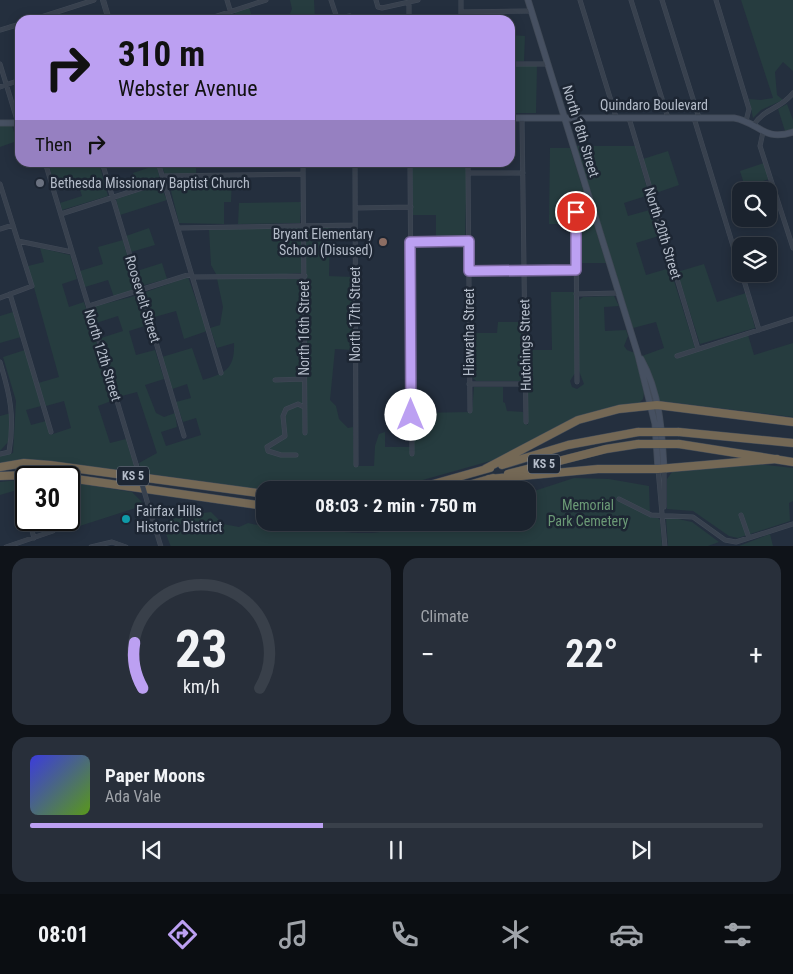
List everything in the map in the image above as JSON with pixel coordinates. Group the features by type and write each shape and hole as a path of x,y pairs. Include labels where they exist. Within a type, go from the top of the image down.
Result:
{"highway":[{"path":"486,469 578,420 604,412 654,405 793,422"},
{"name":"KS 5","path":"444,481 568,445 638,432 679,432 793,443"},
{"path":"745,438 793,438"},
{"name":"KS 5","path":"482,481 580,454 638,444 679,444 793,462"},
{"path":"489,479 598,469 661,469 777,459"},
{"name":"KS 5","path":"0,467 24,463 50,465 256,493"},
{"path":"0,476 15,475"},
{"name":"KS 5","path":"80,480 256,505"}],"main road":[{"name":"North 18th Street","path":"528,0 618,293 638,355 645,366 654,405 661,420 661,469"},
{"name":"Quindaro Boulevard","path":"515,118 734,118 746,121 763,132 777,136 793,132"},
{"path":"0,123 15,123"}],"street":[{"path":"48,15 94,0"},
{"path":"102,0 107,15"},
{"path":"227,0 232,15"},
{"path":"221,15 266,0"},
{"path":"331,0 336,15"},
{"path":"376,0 378,7 382,8 418,0"},
{"path":"461,0 461,12 531,10"},
{"path":"580,0 616,117"},
{"path":"631,0 668,118"},
{"path":"662,0 732,242"},
{"path":"716,0 749,109 746,121"},
{"path":"409,2 409,15"},
{"path":"0,30 15,26"},
{"path":"0,64 15,111"},
{"path":"515,64 547,64"},
{"path":"0,86 15,81"},
{"path":"753,126 761,114 785,102 793,93"},
{"name":"Hutchings Street","path":"522,118 526,422"},
{"name":"North 20th Street","path":"629,118 698,349"},
{"path":"763,132 760,146 791,233 793,248"},
{"name":"North 12th Street","path":"47,167 161,546"},
{"name":"Roosevelt Street","path":"103,167 184,436"},
{"path":"159,167 221,373"},
{"name":"North 16th Street","path":"303,167 304,433"},
{"name":"North 17th Street","path":"354,167 356,465"},
{"path":"410,167 412,454"},
{"name":"Hiawatha Street","path":"468,167 470,411"},
{"path":"468,173 524,173"},
{"path":"61,214 163,179 303,174"},
{"path":"0,184 32,286 0,298"},
{"path":"355,208 410,207"},
{"path":"576,212 577,382"},
{"path":"0,229 12,225"},
{"path":"178,228 355,225"},
{"path":"18,241 72,252"},
{"path":"410,242 469,241"},
{"path":"469,271 576,270"},
{"path":"89,306 192,276 304,276"},
{"path":"744,282 759,330"},
{"path":"576,294 618,293"},
{"path":"10,294 51,432"},
{"path":"677,356 793,319"},
{"path":"0,362 12,408 9,452 0,454"},
{"path":"275,380 304,379"},
{"path":"469,384 525,384"},
{"path":"296,455 281,455 268,451 267,448 285,436 283,416 286,409 298,404 304,407"},
{"name":"North 18th Street","path":"661,469 665,546"},
{"path":"619,499 647,513 692,517 725,540 736,542 793,524"},
{"path":"741,515 749,538"},
{"path":"32,531 34,538"},
{"path":"6,546 53,531"},
{"path":"91,546 112,542 126,546"}],"green space":[{"path":"290,0 314,0 315,15 289,15 292,9"},
{"path":"741,0 793,0 793,71 783,62 775,72 777,95 783,100 761,110 753,118 749,99 773,98"},
{"path":"249,7 251,15 235,15 235,12"},
{"path":"515,35 525,36 524,61 515,61"},
{"path":"515,65 537,65 536,113 515,113"},
{"path":"787,104 793,120 793,129 785,131 778,109"},
{"path":"0,126 12,126 15,142 0,147"},
{"path":"576,146 635,146 649,195 624,203 628,216 653,209 662,235 636,243 646,275 670,268 695,348 675,355 676,358 748,335 754,355 793,343 793,417 660,401 657,398 642,356 664,348 656,322 633,328"},
{"path":"550,148 570,148 606,263 578,263 578,224 581,214 578,206 572,207 569,210 573,224 549,224"},
{"path":"668,151 679,185 653,194 643,159"},
{"path":"764,163 769,179 760,182 743,182 740,171"},
{"path":"49,167 100,167 108,196 62,210 60,203 82,196 78,183 56,189"},
{"path":"151,167 157,167 160,180 138,187 133,173"},
{"path":"162,167 196,167 196,174 165,174"},
{"path":"412,167 467,167 465,239 436,239 436,215 413,215"},
{"path":"232,177 231,202 224,202 224,224 179,223 168,179"},
{"path":"160,185 167,200 120,215 116,199"},
{"path":"301,202 300,223 238,224 239,203"},
{"path":"330,227 329,276 353,277 353,350 335,349 330,400 336,406 339,419 348,428 353,427 354,466 374,466 375,446 379,434 385,432 385,447 414,447 414,413 472,412 474,387 503,387 503,402 507,411 523,412 524,423 528,425 527,350 552,350 551,292 574,292 575,373 570,381 572,387 577,389 584,384 579,371 579,300 583,297 614,296 619,306 604,307 605,331 626,330 628,336 624,346 627,350 635,353 644,393 643,399 638,404 605,409 501,458 419,481 256,481 256,489 142,473 139,463 157,453 137,392 118,397 101,338 123,331 118,316 96,323 92,307 139,295 148,325 129,331 136,355 155,350 164,379 145,385 156,413 164,417 175,413 177,427 161,432 166,446 201,435 196,418 183,422 176,402 191,398 187,384 172,389 162,357 192,348 203,380 223,372 233,359 234,343 217,348 210,328 220,325 223,307 216,274 211,265 209,229 301,228 302,273 287,274 287,279 306,279 306,229"},
{"path":"149,228 155,245 131,252 126,236"},
{"path":"123,240 136,289 114,297 108,280 85,287 80,271 103,264 98,247"},
{"path":"40,248 70,255 77,279 62,284 69,307 84,302 114,400 98,406 110,443 126,439 136,472 40,460 0,463 0,456 13,453 16,401 3,357 25,350 41,406 26,410 31,425 46,421 50,435 71,428 64,401 46,406 38,383 59,377 28,266 44,262"},
{"path":"162,263 167,279 141,286 137,271"},
{"path":"704,264 717,302 746,293 755,328 700,344 677,272"},
{"path":"188,277 207,331 184,339 176,311 151,318 143,293"},
{"path":"13,312 21,337 0,343 0,316"},
{"path":"498,322 522,322 521,381 476,381 473,378 473,333 497,333"},
{"path":"11,413 8,442 0,451 0,416"},
{"path":"758,464 793,468 793,501 789,503 790,521 738,538 729,536 693,511 667,509 667,479 672,472"},
{"name":"Memorial Park Cemetery","path":"574,478 609,479 649,486 650,517 660,520 662,546 171,546 163,526 178,517 211,512 223,524 239,527 248,523 256,525 256,531 374,533 387,531 536,531 536,490"},
{"path":"15,480 15,491 0,495 0,482"},
{"path":"80,484 132,492 145,505 80,526"},
{"path":"669,517 692,522 719,542 708,546 668,546 666,519"},
{"path":"770,534 773,546 739,546"}],"place":[{"name":"Bethesda Missionary Baptist Church","path":"40,183"},
{"name":"Bryant Elementary School (Disused)","path":"383,242"},
{"name":"Fairfax Hills Historic District","path":"126,519"}],"route":[{"path":"411,415 410,242 469,241 469,271 576,270 576,212"}]}
